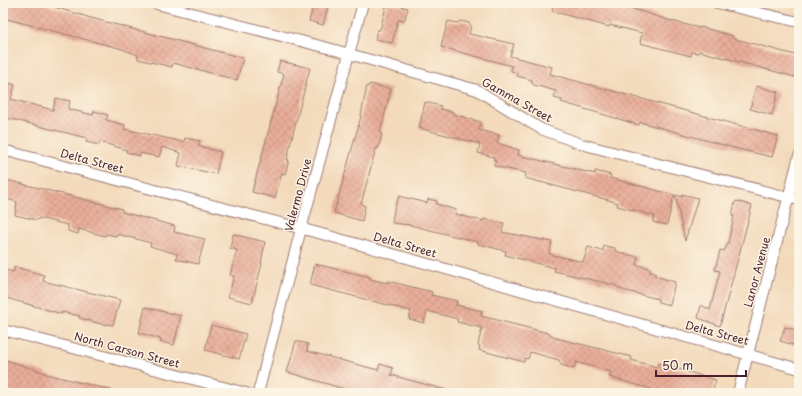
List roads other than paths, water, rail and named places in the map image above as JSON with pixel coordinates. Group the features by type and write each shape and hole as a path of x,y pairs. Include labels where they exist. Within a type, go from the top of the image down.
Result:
{"street":[{"name":"Gamma Street","path":"153,3 477,90 541,129 581,144 794,198"},
{"name":"Valermo Drive","path":"258,393 363,3"},
{"path":"717,3 799,22"},
{"name":"Delta Street","path":"3,150 301,229 799,369"},
{"name":"Lanor Avenue","path":"738,393 794,198 799,156"},
{"name":"North Carson Street","path":"3,330 246,393"}]}
